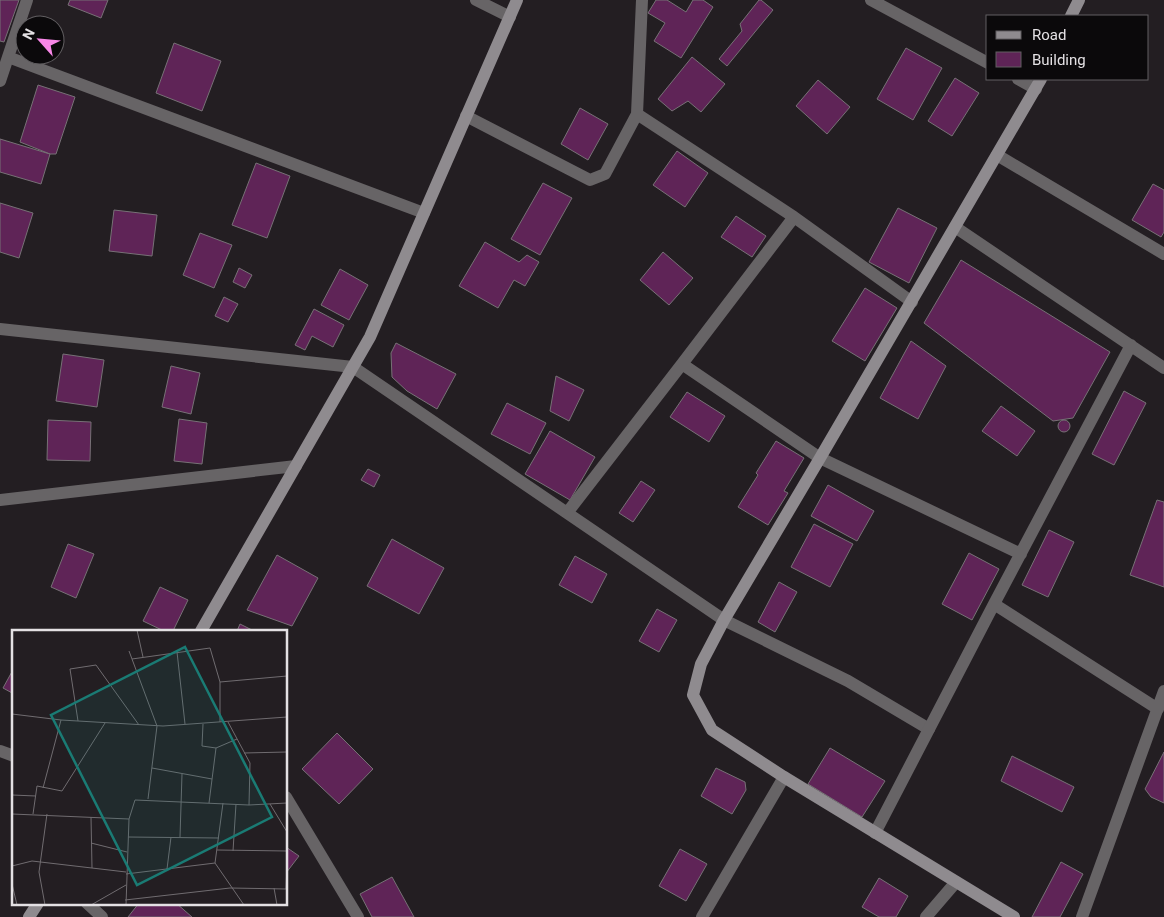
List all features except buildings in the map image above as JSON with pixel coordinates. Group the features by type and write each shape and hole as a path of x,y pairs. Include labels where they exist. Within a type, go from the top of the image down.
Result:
{"street":[{"path":"0,81 27,0"},
{"path":"476,0 510,17"},
{"path":"202,630 370,337 517,0"},
{"path":"466,116 590,180 605,174 637,114 642,0"},
{"path":"872,0 986,62"},
{"path":"1072,15 1079,0"},
{"path":"8,57 424,213"},
{"path":"1014,917 784,777 712,730 693,696 701,664 724,620 1038,84 1022,80"},
{"path":"637,114 794,217 912,302"},
{"path":"997,155 1164,254"},
{"path":"567,513 794,217"},
{"path":"955,227 1164,368"},
{"path":"0,329 353,366 724,620 848,681 930,729"},
{"path":"875,833 1130,346"},
{"path":"682,364 820,458 1021,554"},
{"path":"0,500 296,466"},
{"path":"994,604 1158,709"},
{"path":"1082,917 1164,691"},
{"path":"0,751 12,755"},
{"path":"702,917 784,777"},
{"path":"288,800 358,917"},
{"path":"926,917 956,882"},
{"path":"29,917 37,904"},
{"path":"88,904 102,917"}]}
